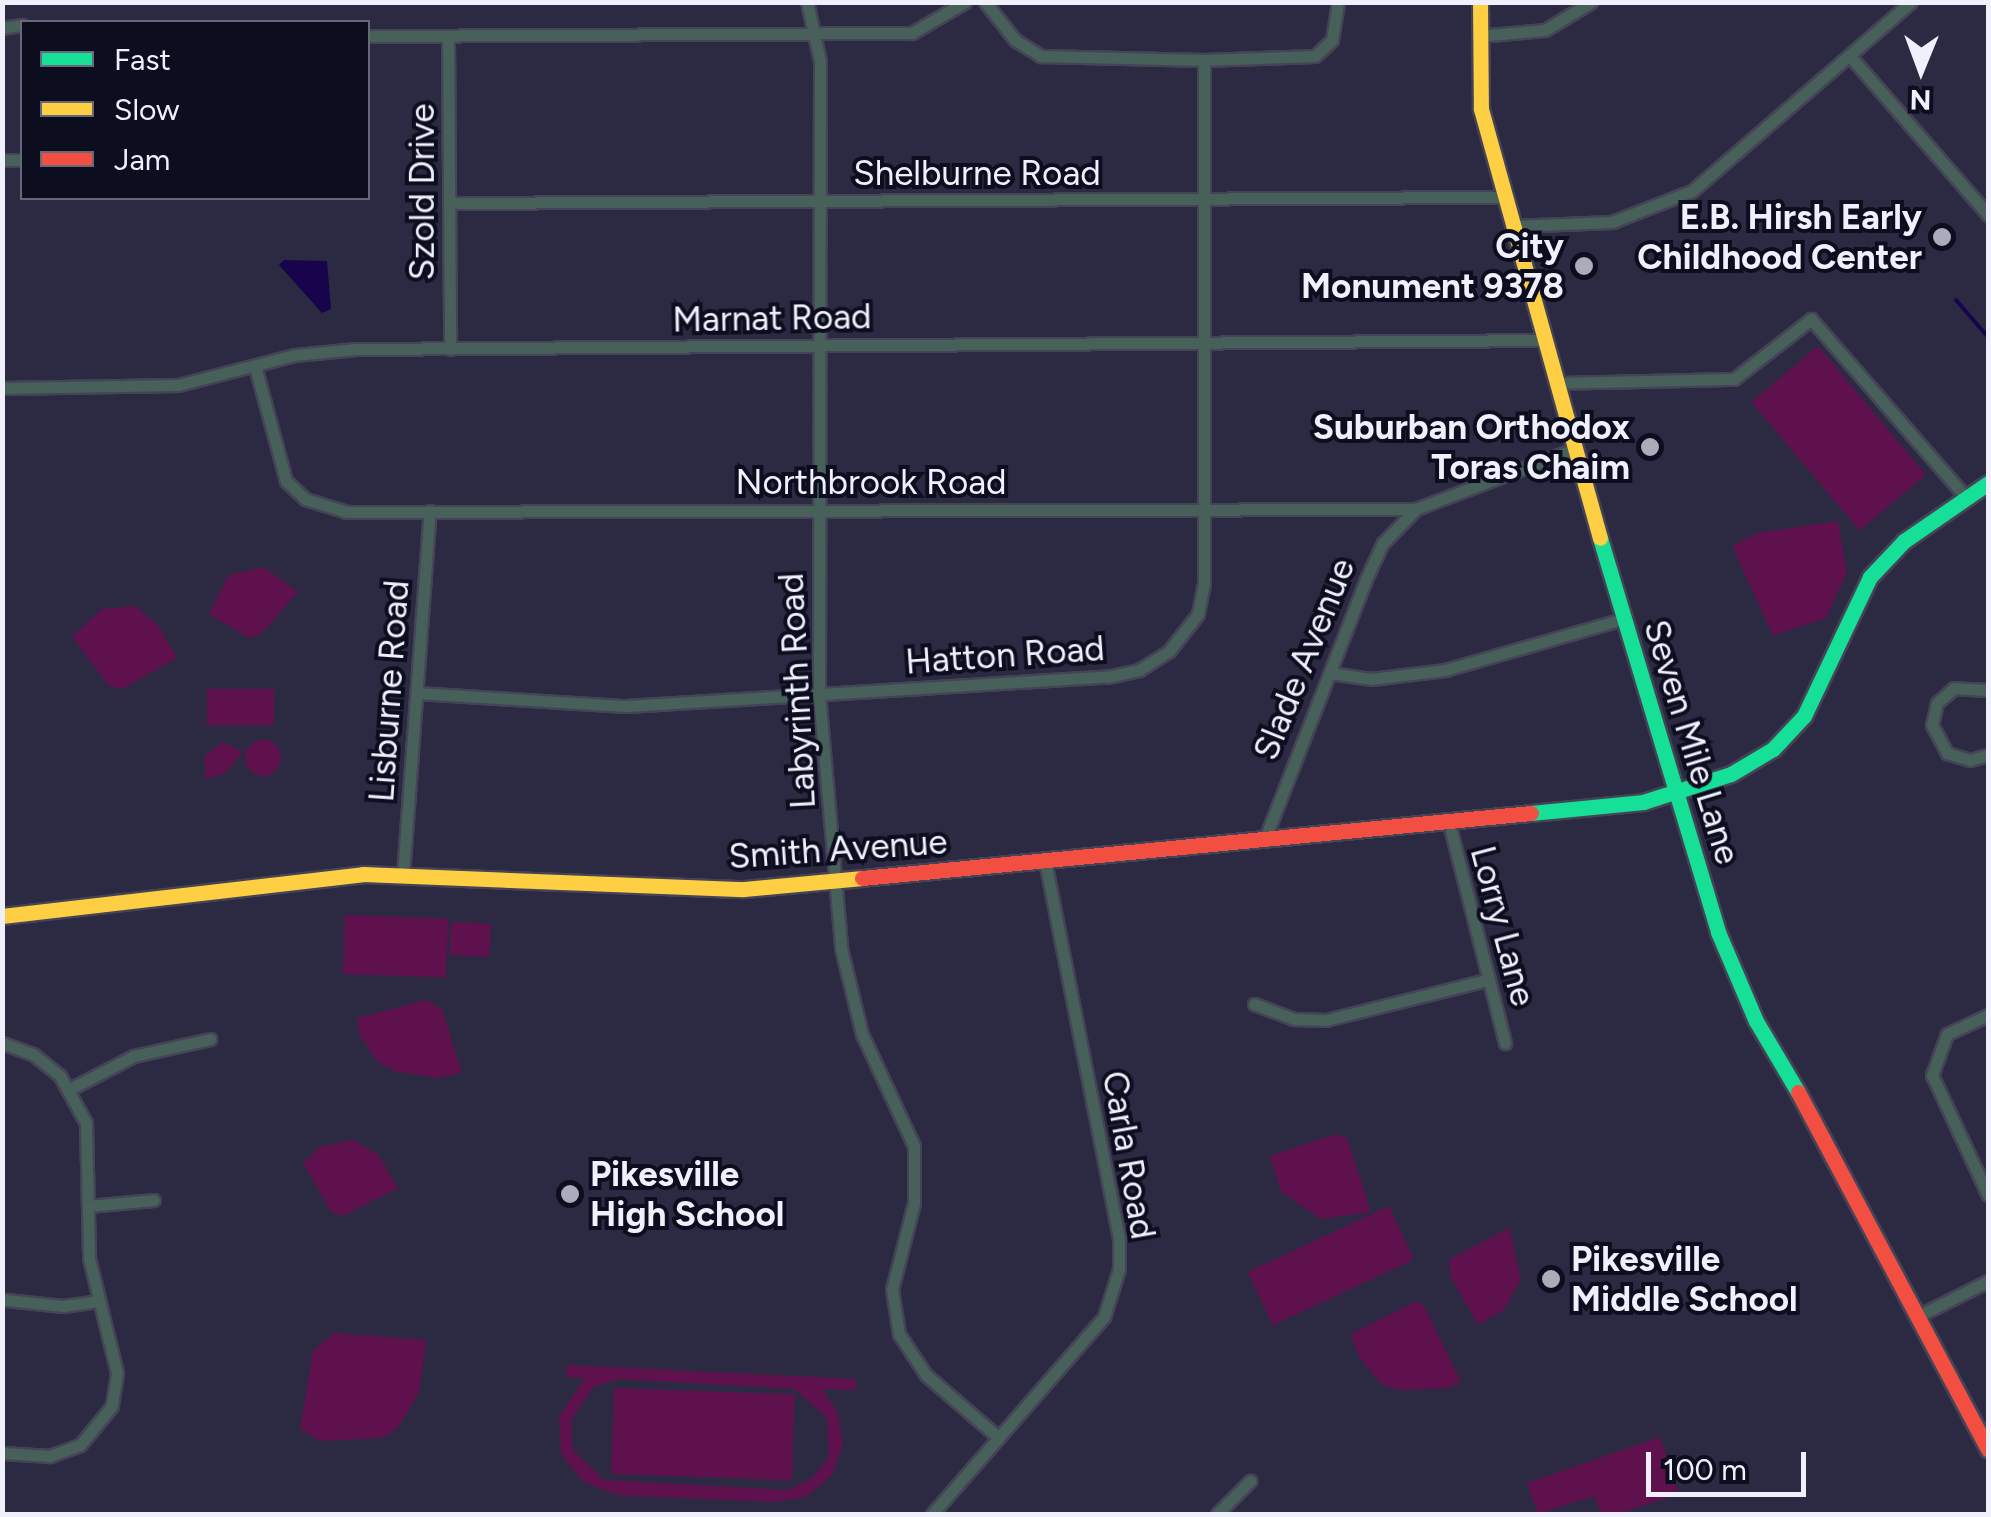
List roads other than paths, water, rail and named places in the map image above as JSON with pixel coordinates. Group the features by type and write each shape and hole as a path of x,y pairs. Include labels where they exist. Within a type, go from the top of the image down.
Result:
{"main road":[{"name":"Seven Mile Lane","path":"1480,2 1479,96 1623,619 1675,793 1742,994 1920,1315 1988,1450"},
{"path":"1675,793 1754,763 1790,732 1870,577 1904,541 1988,484"},
{"name":"Smith Avenue","path":"2,916 302,878 403,875 718,889 835,882 1625,806 1675,793"}],"street":[{"name":"Labyrinth Road","path":"807,2 816,35 819,694 835,882 854,1010 904,1117 916,1164 914,1202 893,1274 899,1334 926,1375 999,1438"},
{"path":"372,36 912,32 964,2"},
{"path":"985,2 1015,40 1041,56 1204,60 1291,60 1328,47 1338,2"},
{"path":"1479,36 1545,30 1591,2"},
{"path":"1514,226 1612,222 1676,199 1729,162 1912,2"},
{"name":"Szold Drive","path":"448,36 450,349"},
{"path":"1850,56 1988,215"},
{"name":"Hatton Road","path":"417,693 608,706 819,694 1139,670 1181,640 1198,614 1204,507 1204,60"},
{"name":"Shelburne Road","path":"449,202 1506,196"},
{"path":"1558,383 1734,380 1811,319 1966,497"},
{"name":"Marnat Road","path":"2,388 147,388 324,350 1546,340"},
{"name":"Northbrook Road","path":"256,366 277,458 294,491 331,510 1416,509 1575,448"},
{"name":"Slade Avenue","path":"1264,841 1383,543 1416,509"},
{"name":"Lisburne Road","path":"403,875 430,511"},
{"path":"1330,673 1370,679 1445,670 1623,619"},
{"path":"1988,690 1954,688 1938,703 1932,725 1948,753 1970,760 1988,755"},
{"name":"Lorry Lane","path":"1449,823 1505,1043"},
{"name":"Carla Road","path":"932,1514 1104,1316 1120,1254 1045,862"},
{"path":"1254,1004 1294,1019 1326,1020 1487,980"},
{"path":"1988,1016 1947,1034 1932,1064 1934,1086 1988,1194"},
{"path":"70,1089 134,1056 210,1039"},
{"path":"2,1043 33,1054 70,1089 89,1137 88,1206 98,1301 116,1373 103,1422 66,1452 2,1453"},
{"path":"88,1206 154,1200"},
{"path":"1920,1315 1988,1281"},
{"path":"6,1300 49,1306 98,1301"},
{"path":"1217,1514 1250,1480"}],"waterway":[{"path":"1956,300 1988,337"}],"place":[{"name":"E.B. Hirsh Early Childhood Center","path":"1942,237"},
{"name":"City Monument 9378","path":"1584,266"},
{"name":"Suburban Orthodox Toras Chaim","path":"1650,447"},
{"name":"Pikesville High School","path":"570,1194"},
{"name":"Pikesville Middle School","path":"1551,1279"}]}
